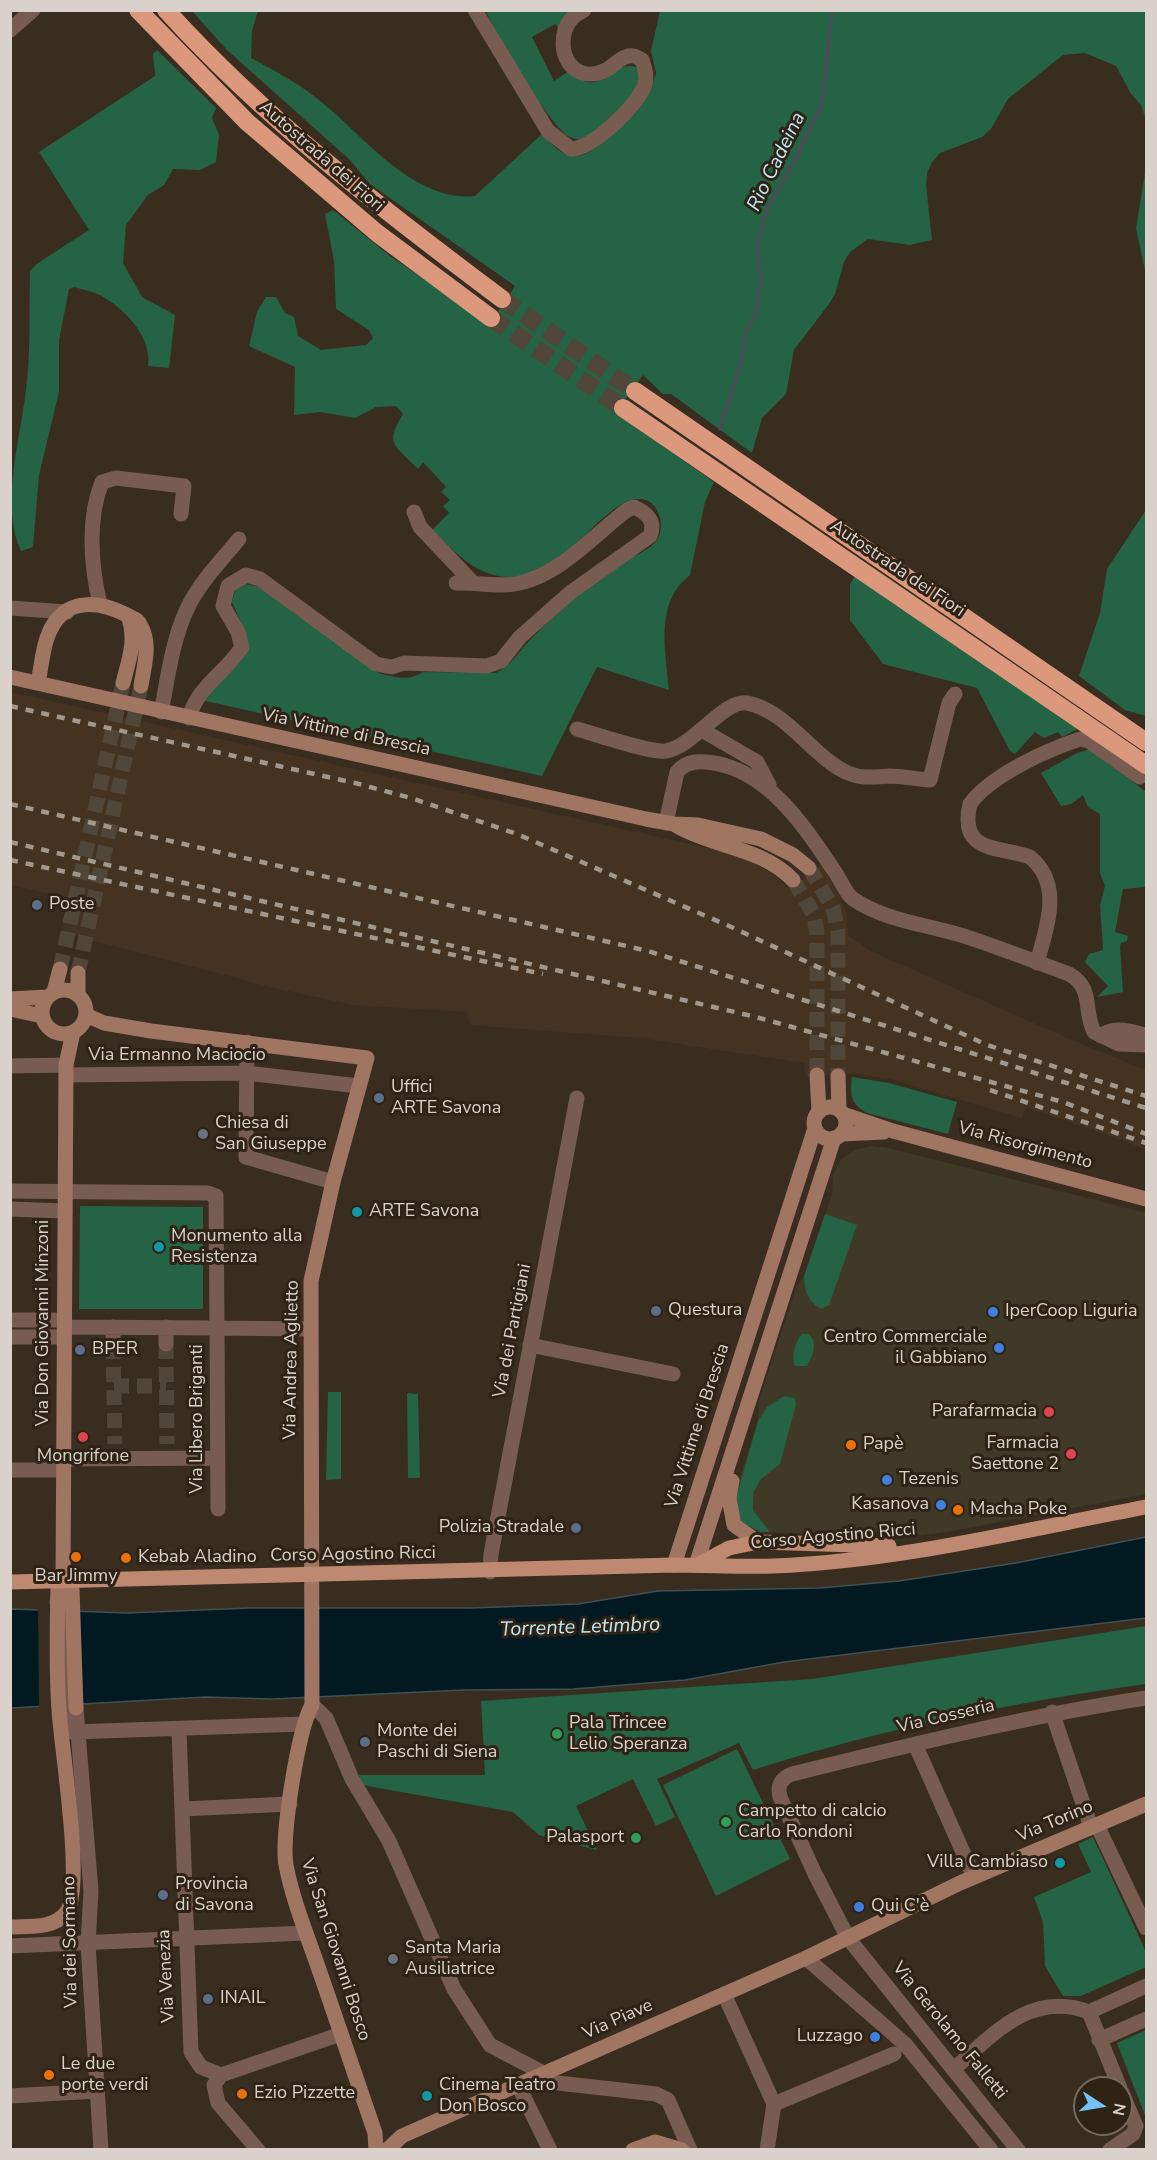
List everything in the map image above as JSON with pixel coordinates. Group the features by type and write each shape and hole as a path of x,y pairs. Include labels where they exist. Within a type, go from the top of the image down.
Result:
{"highway":[{"name":"Autostrada dei Fiori","path":"138,10 247,122 377,233 491,318"},
{"name":"Autostrada dei Fiori","path":"166,10 280,123 388,214 502,299"},
{"name":"Autostrada dei Fiori","path":"635,392 1146,742"},
{"name":"Autostrada dei Fiori","path":"623,408 878,581 1143,771"}],"main road":[{"name":"Corso Agostino Ricci","path":"10,1582 490,1572 674,1565 774,1566 936,1547 1146,1507"},
{"name":"Corso Agostino Ricci","path":"696,1565 729,1548 758,1542 936,1547"}],"street":[{"path":"10,30 33,10"},
{"path":"475,10 548,130 571,149 588,146 605,133 641,92 646,82 642,60 636,56 625,57 606,70 590,75 576,72 567,63 562,43 566,27 573,17 584,10"},
{"path":"100,604 94,567 94,520 102,482 116,478 184,486 182,514"},
{"path":"189,718 198,694 234,660 242,646 238,632 223,606 228,586 246,575 260,579 376,664 392,667 404,663 487,666 501,661 520,637 571,592 650,536 653,529 651,521 644,512 634,507 545,574 520,583 488,586 456,583"},
{"path":"414,512 420,527 473,583"},
{"path":"160,712 179,628 187,609 196,592 239,539"},
{"path":"38,683 47,638 53,624 67,612 85,604 100,604 136,618 141,625 147,647 141,686"},
{"path":"10,608 67,612"},
{"path":"123,682 133,634 128,616"},
{"name":"Via Vittime di Brescia","path":"10,677 670,823 698,825 767,841 793,855 809,868"},
{"path":"577,729 666,751 685,743 734,706 744,703 759,707 783,722 845,772 858,777 930,780 949,703 956,694"},
{"path":"702,730 757,762 773,794"},
{"path":"1037,963 1051,910 1051,895 1046,878 1030,857 985,848 977,843 969,826 970,804 989,785 1025,764 1080,739 1089,741 1143,771"},
{"path":"670,823 677,772 687,763 699,761 738,769 762,782 773,794 823,854 851,897 876,912 969,937 1078,979 1086,990 1091,1026 1101,1036 1119,1044 1146,1045"},
{"name":"Via Vittime di Brescia","path":"670,823 695,837 754,853 773,863 793,880"},
{"path":"42,1016 60,969"},
{"path":"10,1009 42,1016 53,1031 66,1034 73,1032 84,1023 86,1016 85,1004 78,994 78,973"},
{"path":"10,999 51,995 67,990 78,994"},
{"name":"Via Ermanno Maciocio","path":"86,1016 104,1023 367,1058"},
{"path":"1101,1036 1107,1032 1126,1030 1146,1035"},
{"name":"Via Don Giovanni Minzoni","path":"53,1031 66,1070"},
{"name":"Via Don Giovanni Minzoni","path":"63,1581 66,1070 73,1032"},
{"path":"247,1042 246,1157 333,1182"},
{"name":"Via Andrea Aglietto","path":"312,1705 310,1281 333,1182 367,1058"},
{"name":"Via Ermanno Maciocio","path":"10,1066 66,1070 246,1073 359,1086"},
{"path":"817,1075 819,1112"},
{"path":"696,1565 838,1136 846,1124 841,1112 838,1076"},
{"name":"Via dei Partigiani","path":"490,1572 491,1554 577,1098"},
{"path":"838,1136 825,1138 815,1128 814,1120 819,1112 826,1108 841,1112"},
{"name":"Via Risorgimento","path":"841,1112 893,1131 1146,1199"},
{"name":"Via Vittime di Brescia","path":"674,1565 815,1128"},
{"name":"Via Risorgimento","path":"838,1136 893,1131"},
{"path":"10,1191 65,1193"},
{"name":"Via Libero Briganti","path":"65,1193 208,1193 216,1196 218,1509"},
{"path":"10,1209 64,1211"},
{"path":"10,1320 64,1328"},
{"path":"10,1337 64,1328 113,1326 309,1329"},
{"path":"113,1326 113,1344"},
{"path":"166,1327 166,1344"},
{"path":"530,1345 673,1374"},
{"path":"738,1435 740,1450 729,1498 729,1512 734,1525 758,1542"},
{"path":"10,1470 63,1465 115,1451 167,1451 217,1458"},
{"name":"Via dei Sormano","path":"10,1927 56,1923 67,1912 72,1900 74,1869 64,1603 72,1589 63,1581"},
{"name":"Via Cosseria","path":"783,1803 778,1787 787,1775 1052,1712 1146,1698"},
{"path":"312,1705 326,1718 352,1779 389,1841 454,1989 490,2045 545,2074 549,2082 656,2094 668,2100 690,2150"},
{"name":"Via San Giovanni Bosco","path":"312,1705 303,1724 290,1804 285,1863 306,1932 375,2133 376,2150"},
{"name":"Via dei Sormano","path":"67,1709 78,1733 91,1891 88,1944 101,2150"},
{"path":"1052,1712 1094,1826 1146,1929"},
{"path":"78,1733 303,1724"},
{"name":"Via Venezia","path":"179,1730 191,2052 201,2067 221,2075"},
{"path":"915,1744 974,1877"},
{"name":"Via Gerolamo Falletti","path":"783,1803 848,1938 1018,2150"},
{"path":"182,1809 290,1804"},
{"name":"Via Torino","path":"848,1938 974,1877 1146,1804"},
{"path":"10,1946 306,1932"},
{"name":"Via Piave","path":"387,2150 402,2136 848,1938"},
{"path":"806,1958 905,2044 979,2143 991,2150"},
{"path":"954,2069 1001,2027 1021,2014 1062,2005 1089,2012 1146,1986"},
{"path":"724,1994 774,2104 767,2150"},
{"path":"1089,2012 1114,2076"},
{"path":"1099,2040 1146,2019"},
{"path":"258,2150 218,2103 214,2085 221,2075 341,2034"},
{"path":"774,2104 894,2054"},
{"path":"518,2085 550,2150"},
{"path":"10,2096 97,2091"},
{"path":"979,2143 987,2109"},
{"path":"1133,2119 1136,2126 1133,2134"},
{"path":"375,2133 388,2137 402,2136"},
{"path":"1110,2150 1130,2136"},
{"path":"633,2150 656,2142 682,2150"}],"shaded area":[{"path":"11,692 743,856 777,877 788,889 822,864 847,915 848,936 873,952 1072,1040 1146,1070 1146,1149 1026,1107 1022,1118 890,1079 854,1074 805,1076 804,1063 640,1038 470,1025 467,1012 353,1005 274,988 61,932 69,898 11,885"},
{"name":"Centro Commerciale il Gabbiano","path":"871,1146 888,1148 1146,1213 1146,1494 947,1532 911,1536 760,1532 739,1480 758,1421 759,1401 796,1288 804,1276 832,1194 833,1176 841,1160 854,1150"}],"green space":[{"path":"192,11 258,11 252,31 251,58 316,97 374,150 412,179 432,189 453,195 475,196 542,134 557,149 568,155 579,156 603,143 637,107 652,86 656,73 651,51 660,11 1146,11 1146,120 1141,105 1131,94 1116,66 1085,53 1063,55 1008,99 991,129 982,137 940,153 932,162 927,173 926,185 932,240 910,245 868,239 850,252 844,262 835,294 794,350 786,394 762,418 752,453 671,394 663,394 643,375 615,413 714,482 705,502 690,575 671,599 667,613 665,643 669,690 597,667 542,776 201,700 247,636 232,602 235,591 245,584 261,587 379,673 407,678 423,672 496,673 508,665 544,626 591,584 611,568 653,545 660,535 661,522 653,504 642,499 630,500 615,508 567,552 542,568 524,575 507,577 492,575 462,558 432,530 449,513 443,506 450,500 441,492 446,487 423,462 418,469 395,444 394,432 403,414 396,406 376,407 355,418 320,412 294,415 295,367 249,346 257,312 266,297 276,297 285,313 294,317 298,336 321,350 366,345 373,338 369,330 336,309 334,261 325,214 333,210 390,256 490,324 515,286 370,184 350,160 227,50"},
{"path":"486,11 578,11 559,28 555,24 532,37 554,81 569,71 589,82 597,81 627,66 637,67 639,75 632,95 615,116 597,132 585,139 572,138 563,132 539,101 500,39"},
{"path":"157,50 216,108 212,118 219,135 216,162 200,170 173,169 164,185 148,195 126,225 123,263 142,297 175,315 169,368 148,366 146,346 142,336 130,319 114,304 94,293 74,287 69,289 59,340 59,392 39,475 33,547 21,551 12,514 12,493 13,472 28,375 30,271 38,263 89,230 39,152 155,76 153,54"},
{"path":"1146,167 1146,275 1136,228"},
{"path":"1146,510 1146,716 1125,710 1079,676 1100,613 1107,569"},
{"path":"855,576 1078,729 1062,737 1058,732 1044,738 1035,732 1015,754 1010,751 977,688 883,664 850,620 850,584"},
{"path":"1091,749 1146,792 1146,887 1123,889 1115,932 1128,936 1127,941 1121,943 1120,946 1123,992 1097,997 1108,986 1085,962 1089,954 1103,950 1100,905 1105,886 1100,873 1100,814 1088,807 1083,795 1071,804 1061,806 1041,773 1077,753"},
{"path":"852,1077 889,1083 957,1102 948,1134 867,1113 857,1106 852,1098"},
{"path":"80,1206 203,1207 203,1309 79,1309"},
{"path":"825,1214 857,1225 829,1305 821,1309 808,1295 804,1276"},
{"path":"802,1334 809,1334 812,1338 814,1350 807,1366 795,1366 794,1349"},
{"path":"328,1392 341,1392 341,1479 326,1480"},
{"path":"407,1393 418,1394 420,1478 408,1478"},
{"path":"784,1396 795,1398 796,1404 780,1464 761,1479 753,1493 753,1510 770,1532 760,1532 741,1522 736,1498 758,1421 767,1407"},
{"path":"1146,1626 1146,1684 1047,1699 948,1718 801,1755 753,1770 739,1743 657,1779 675,1817 656,1826 633,1779 576,1806 597,1850 539,1835 513,1812 362,1785 359,1775 485,1775 481,1701 812,1679"},
{"name":"Campetto di calcio Carlo Rondoni","path":"737,1749 790,1859 716,1896 663,1785"},
{"path":"1093,1837 1146,1952 1146,1967 1081,1996 1063,1996 1045,1966 1043,1922 1034,1897 1091,1872 1078,1844"},
{"path":"1146,2030 1146,2118 1133,2084 1133,2076 1130,2076 1117,2043"}],"water":[{"name":"Torrente Letimbro","path":"1146,1537 1146,1618 784,1662 685,1680 574,1689 464,1690 272,1699 205,1697 11,1708 11,1609 128,1613 249,1608 472,1608 578,1604 658,1591 820,1588 899,1581 1016,1563"}],"pier":[{"path":"38,1608 77,1609 79,1708 39,1711"}],"waterway":[{"name":"Rio Cadeina","path":"720,428 742,360 745,335 757,311 761,278 757,245 768,208 795,160 822,103 832,10"}],"tunnel":[{"path":"502,299 635,391"},
{"path":"491,318 623,408"},
{"path":"60,969 123,683"},
{"path":"78,973 141,686"},
{"path":"809,868 833,908 838,931 838,1076"},
{"path":"793,880 813,913 817,932 817,1075"},
{"path":"113,1344 115,1444"},
{"path":"166,1344 167,1444"},
{"path":"114,1386 166,1386"}],"railway":[{"path":"10,706 355,783 411,798 517,834 729,926 987,1045 1146,1096"},
{"path":"10,804 648,951 1146,1108"},
{"path":"10,842 756,1017 1063,1102 1146,1134"},
{"path":"10,860 543,974"},
{"path":"990,1090 1146,1143"}],"place":[{"name":"Poste","path":"37,905"},
{"name":"Uffici ARTE Savona","path":"379,1098"},
{"name":"Chiesa di San Giuseppe","path":"203,1134"},
{"name":"ARTE Savona","path":"357,1212"},
{"name":"Monumento alla Resistenza","path":"159,1247"},
{"name":"Questura","path":"656,1311"},
{"name":"IperCoop Liguria","path":"993,1312"},
{"name":"Centro Commerciale il Gabbiano","path":"999,1348"},
{"name":"BPER","path":"80,1350"},
{"name":"Parafarmacia","path":"1049,1412"},
{"name":"Mongrifone","path":"83,1437"},
{"name":"Papè","path":"851,1445"},
{"name":"Farmacia Saettone 2","path":"1071,1454"},
{"name":"Tezenis","path":"887,1480"},
{"name":"Kasanova","path":"941,1505"},
{"name":"Macha Poke","path":"958,1510"},
{"name":"Polizia Stradale","path":"576,1528"},
{"name":"Bar Jimmy","path":"76,1557"},
{"name":"Kebab Aladino","path":"126,1558"},
{"name":"Pala Trincee Lelio Speranza","path":"557,1734"},
{"name":"Monte dei Paschi di Siena","path":"365,1742"},
{"name":"Campetto di calcio Carlo Rondoni","path":"726,1822"},
{"name":"Palasport","path":"636,1838"},
{"name":"Villa Cambiaso","path":"1060,1863"},
{"name":"Provincia di Savona","path":"163,1895"},
{"name":"Qui C'è","path":"859,1907"},
{"name":"Santa Maria Ausiliatrice","path":"393,1959"},
{"name":"INAIL","path":"208,1999"},
{"name":"Luzzago","path":"875,2037"},
{"name":"Le due porte verdi","path":"49,2075"},
{"name":"Ezio Pizzette","path":"242,2094"},
{"name":"Cinema Teatro Don Bosco","path":"427,2096"}]}
